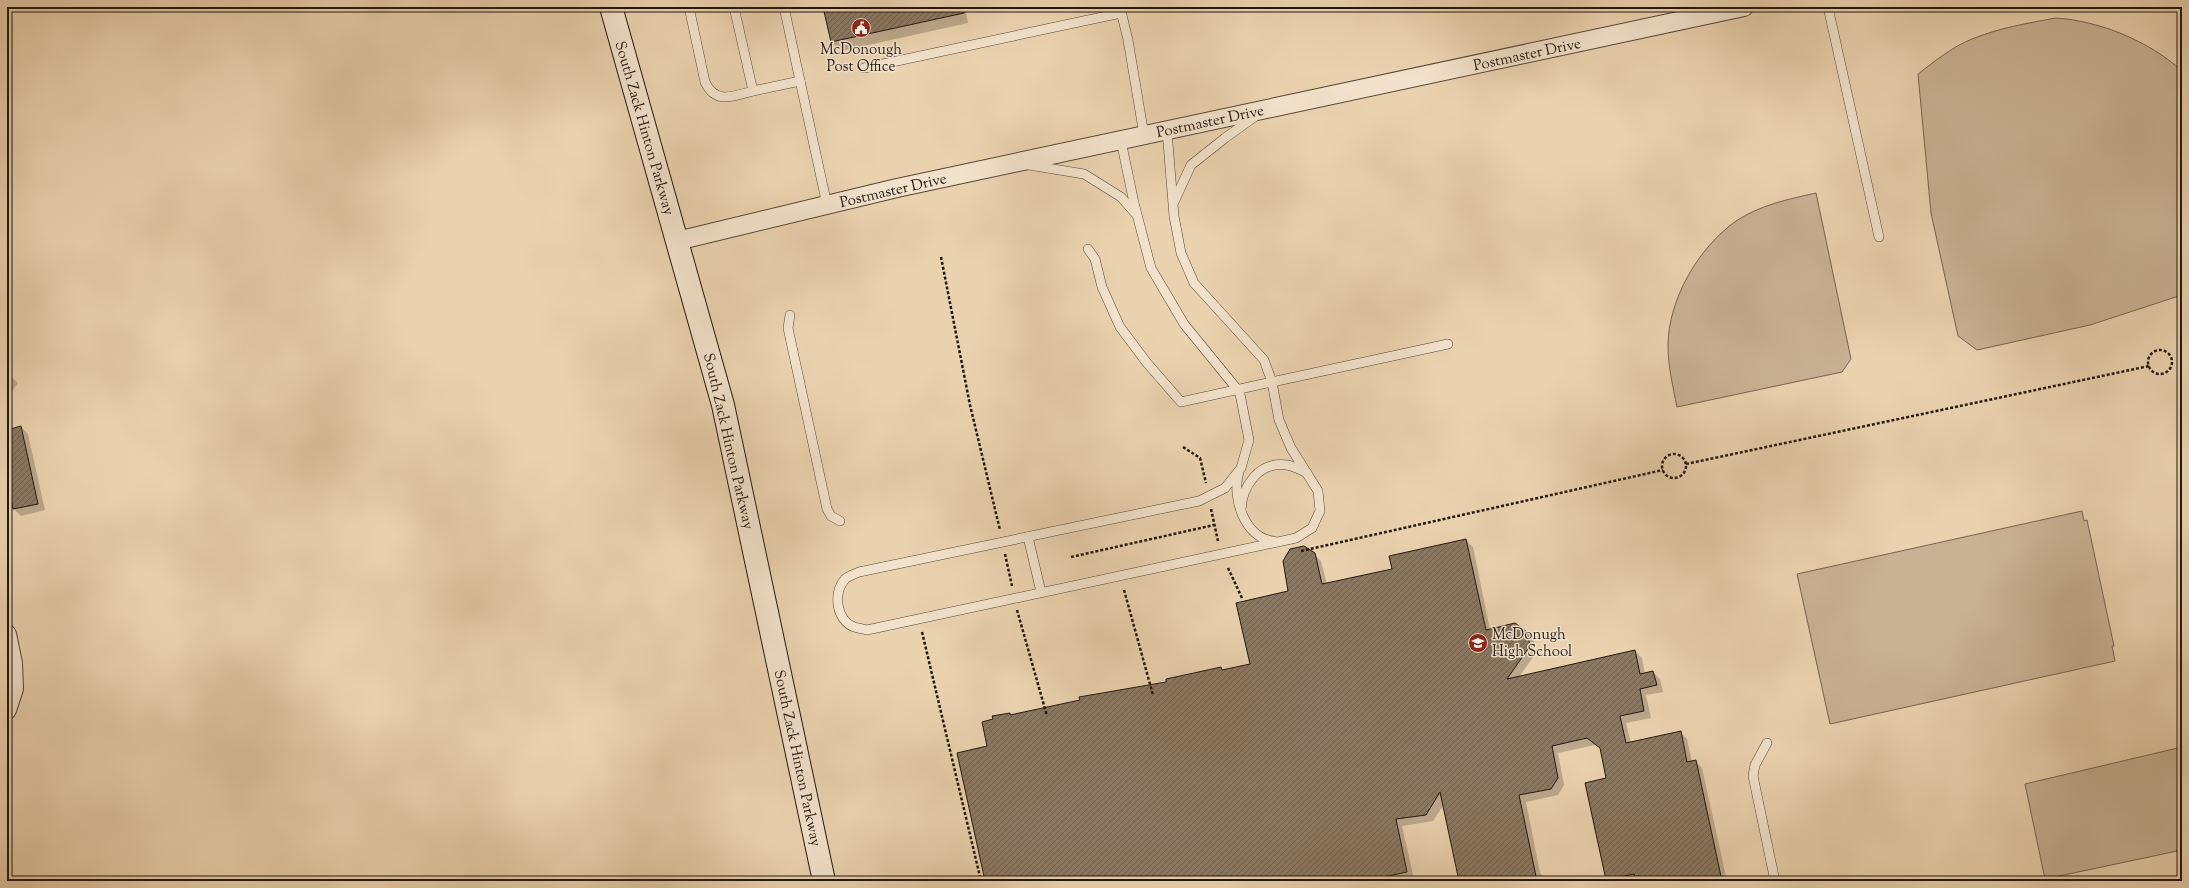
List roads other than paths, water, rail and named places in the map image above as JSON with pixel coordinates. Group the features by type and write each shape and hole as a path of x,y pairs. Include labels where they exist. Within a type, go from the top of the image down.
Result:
{"main road":[{"name":"South Zack Hinton Parkway","path":"611,7 723,405 824,881"}],"street":[{"name":"Postmaster Drive","path":"677,241 827,205 1265,110 1706,11 1744,7"},
{"path":"7,634 13,663 14,689 7,710"}],"lane":[{"path":"689,7 705,82 709,90 716,96 724,97 800,81"},
{"path":"734,7 753,91"},
{"path":"784,7 827,205"},
{"path":"1828,7 1879,237"},
{"path":"864,68 1120,10 1128,40 1144,136"},
{"path":"1173,203 1191,165 1225,138 1265,110"},
{"path":"1167,131 1173,203 1181,253 1194,283 1264,360 1272,382 1279,420 1291,448 1307,473 1318,491 1320,511 1312,528 1296,538 866,630 853,627 843,618 838,605 838,590 846,578 859,572 1199,501 1259,471 1275,465 1286,465 1307,473"},
{"path":"1121,141 1137,215 1151,268 1184,324 1240,394 1249,440 1237,482 1241,510 1248,525 1256,533 1266,541 1277,542"},
{"path":"1015,163 1084,174 1121,197 1137,215"},
{"path":"1088,249 1095,259 1102,287 1120,327 1181,402 1448,344"},
{"path":"790,315 788,328 826,509 831,516 840,521"},
{"path":"1225,488 1239,471"},
{"path":"1241,510 1245,488 1259,471"},
{"path":"1028,537 1041,592"},
{"path":"1767,743 1755,765 1753,776 1775,881"}],"place":[{"name":"McDonough Post Office","path":"861,28"},
{"name":"McDonugh High School","path":"1478,643"}]}
